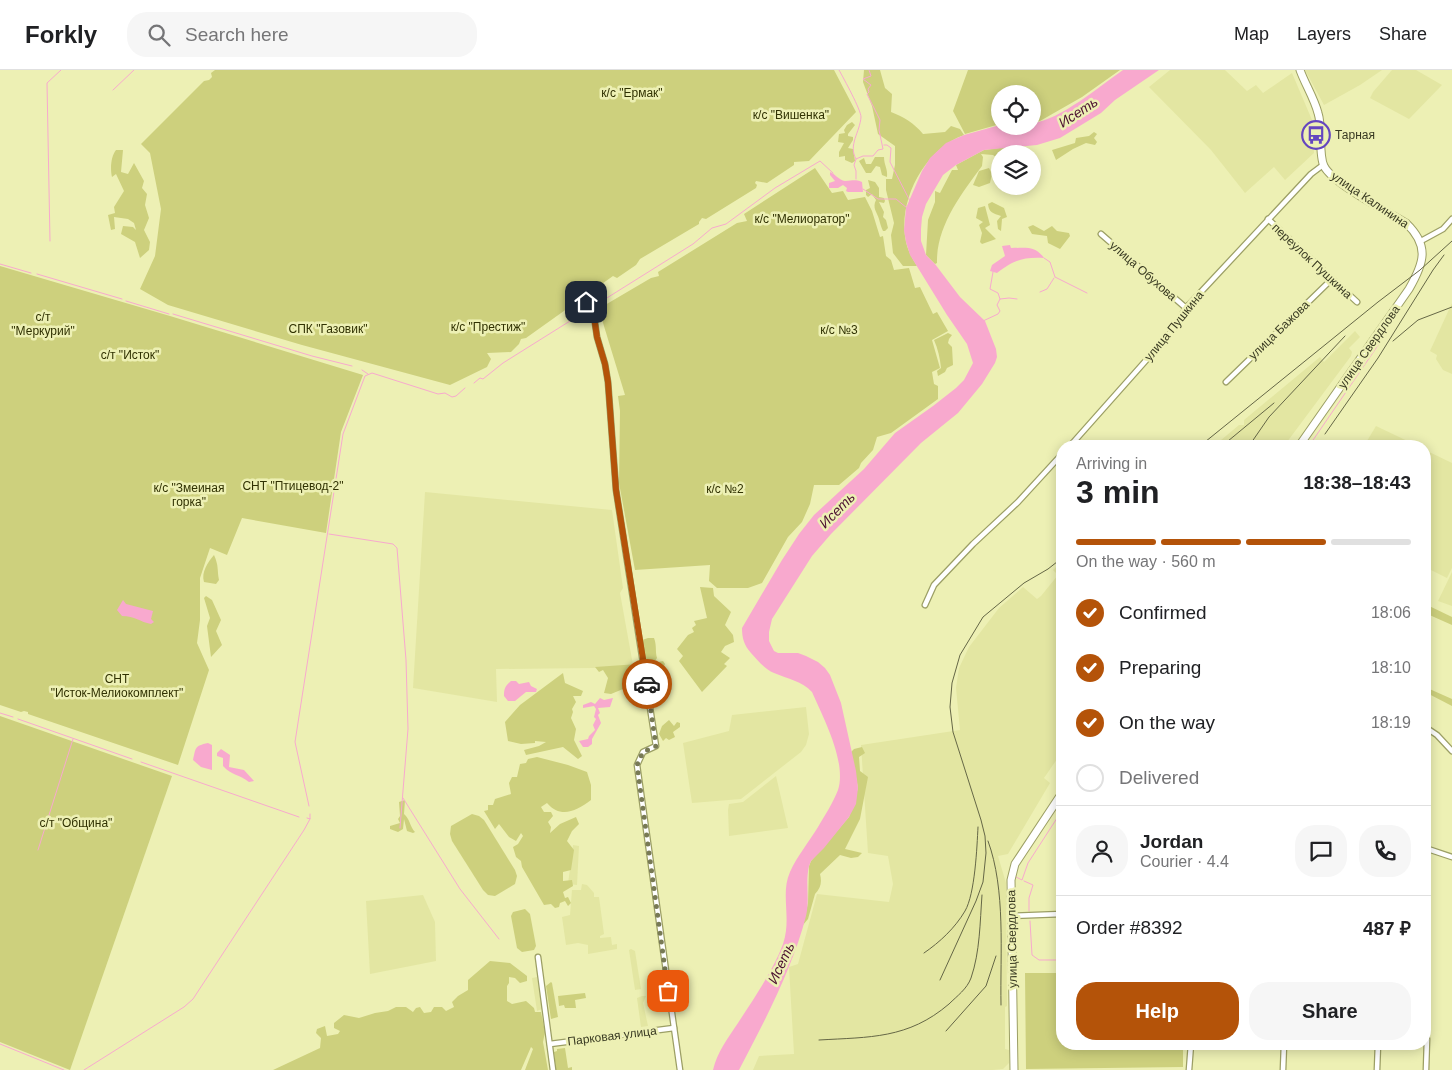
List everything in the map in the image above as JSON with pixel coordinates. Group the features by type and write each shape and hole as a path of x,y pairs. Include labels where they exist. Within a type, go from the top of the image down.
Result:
{"main road":[{"name":"улица Калинина","path":"1300,70 1318,112 1323,165 1328,172 1342,183 1406,223 1421,242"},
{"name":"улица Свердлова","path":"1304,440 1409,289 1420,270 1423,258 1421,242"},
{"name":"улица Свердлова","path":"1014,1070 1011,880 1016,864 1056,810"}],"street":[{"name":"улица Пушкина","path":"1075,440 1173,330 1186,308 1310,174 1323,165"},
{"name":"переулок Пушкина","path":"1268,219 1356,302"},
{"path":"1421,242 1443,229 1452,219"},
{"name":"улица Обухова","path":"1101,234 1186,308"},
{"name":"улица Бажова","path":"1226,382 1332,279"},
{"path":"586,302 593,310 597,337 608,382 616,490 656,746 643,752 637,765 680,1070"},
{"path":"925,605 934,585 973,544 1018,502 1056,461"},
{"path":"1431,730 1452,751"},
{"path":"1431,850 1452,857"},
{"path":"1011,916 1056,914"},
{"name":"Парковая улица","path":"538,957 553,1070"},
{"name":"Парковая улица","path":"550,1044 674,1028"},
{"path":"1189,1070 1190,1050"},
{"path":"1283,1070 1284,1050"},
{"path":"1377,1070 1378,1050"},
{"path":"1426,1070 1427,1050"}],"shaded area":[{"path":"1170,70 1225,70 1247,91 1256,85 1263,93 1292,73 1312,120 1314,153 1285,180 1274,167 1245,193 1211,150 1149,87"},
{"path":"1305,70 1382,70 1324,105"},
{"path":"1392,70 1416,70 1442,85 1409,119 1370,98"},
{"path":"1452,303 1452,374 1443,370 1436,359 1437,355 1430,351"},
{"path":"1355,331 1360,337 1349,348 1352,352 1351,356 1288,440 1221,440 1239,425 1244,425 1244,420 1320,357 1324,362"},
{"path":"1376,426 1405,440 1368,440"},
{"path":"1431,453 1452,463 1452,568 1447,578 1431,570"},
{"path":"425,492 612,510 623,588 620,593 633,665 593,668 496,669 497,702 413,688"},
{"path":"1452,572 1452,606 1438,601"},
{"path":"1056,577 1056,761 1044,778 1050,783 1008,854 998,856 1006,883 1007,1006 1005,1007 1005,1049 1009,1050 1009,1063 1003,1069 993,1070 753,1070 759,1056 794,1054 789,967 798,964 817,894 889,902 893,884 888,856 868,853 861,745 960,730 956,688 959,668 969,647 999,608 1023,587 1037,599"},
{"path":"806,707 809,734 806,745 801,752 741,799 692,803 683,743 729,731 732,715"},
{"path":"776,776 788,828 729,836 729,804 743,802"},
{"path":"573,845 579,846 577,885 568,884"},
{"path":"582,884 587,885 594,893 594,897 599,897 604,934 600,938 611,937 612,945 617,944 617,949 588,954 588,945 578,943 566,945 562,917 570,915 572,890 581,890"},
{"path":"423,895 435,922 436,961 370,974 366,901"},
{"path":"629,950 635,951 641,989 635,990"},
{"path":"537,977 542,1009 537,1011 532,978"},
{"path":"646,996 643,1003 648,1026 641,1027 637,998"}],"green space":[{"path":"215,70 834,70 856,112 809,161 794,162 794,165 767,183 756,181 756,188 706,219 702,218 699,224 640,259 636,265 617,278 613,276 526,338 521,339 511,352 487,353 491,359 487,367 450,385 302,345 168,305 140,289 155,256 161,209 150,153 141,144 204,81 212,77 211,73"},
{"path":"864,70 880,70 885,88 892,94 891,112 909,121 923,134 945,132 951,126 960,129 964,135 950,142 937,152 926,164 910,193 904,226 906,242 917,266 903,266 893,253 891,235 894,223 886,190 886,179 892,179 895,165 895,146 878,134 872,106 863,82"},
{"path":"968,70 1120,70 1082,97 1041,120 1041,85 991,85 991,127 965,134 953,111"},
{"path":"852,122 855,125 848,136 853,137 853,140 848,148 853,149 855,161 852,163 845,160 845,156 839,157 839,152 844,143 838,142 839,134 845,133 844,130 847,125"},
{"path":"1094,132 1097,134 1094,138 1097,142 1095,145 1086,143 1056,160 1052,150 1075,143 1076,138 1089,136"},
{"path":"991,149 991,155 981,154 983,157 982,166 951,212 941,237 937,263 935,264 926,255 928,220 935,202 935,191 940,193 952,170 958,170 956,165 984,150"},
{"path":"116,150 123,150 121,172 128,174 134,163 144,181 142,188 147,194 145,205 149,218 144,230 150,242 149,250 140,258 135,242 121,234 123,226 133,227 136,230 134,223 128,219 114,217 115,229 111,230 108,215 115,213 114,207 124,191 116,174 112,177 111,163"},
{"path":"875,157 884,157 887,177 882,175 880,167 876,166 871,173 866,173 859,161 864,158 866,164 871,164"},
{"path":"815,168 832,193 843,191 848,200 865,197 872,211 880,237 883,236 886,256 891,260 894,270 909,268 915,288 920,287 933,314 937,312 948,331 932,340 940,368 932,372 934,384 938,386 938,399 891,433 877,437 873,450 859,468 839,485 814,485 810,504 802,522 788,537 762,583 748,588 717,588 709,581 710,565 635,570 619,483 620,411 618,396 625,395 600,313 605,305 651,278 659,276 658,272 737,223 747,221 744,214"},
{"path":"989,168 991,172 990,183 979,187 973,185 979,171"},
{"path":"868,180 875,182 879,188 879,197 884,198 885,201 884,203 879,202 888,228 885,231 882,230 875,210 876,200 872,194 868,197 866,195 866,190 870,188"},
{"path":"992,202 1004,208 1007,217 1002,219 1001,231 998,229 997,221 1001,216 989,209 988,204"},
{"path":"985,206 990,225 985,228 996,239 982,244 980,242 982,233 979,225 983,222 976,218 978,208"},
{"path":"1033,225 1044,231 1052,226 1057,231 1069,233 1070,236 1060,249 1048,243 1047,236 1032,234 1028,227"},
{"path":"0,266 363,375 341,432 326,533 242,518 227,555 210,548 200,578 200,620 197,643 209,670 178,765 28,714 28,712 21,712 0,705"},
{"path":"948,333 952,335 948,343 952,347 953,365 938,376 937,371 941,368 934,340"},
{"path":"214,555 219,580 216,584 204,582 203,578 206,567"},
{"path":"700,587 713,588 714,596 731,612 725,625 733,635 734,642 725,646 721,652 730,658 724,664 727,666 702,692 679,661 683,656 677,649 688,635 694,632 692,628 696,625 694,621 707,618"},
{"path":"206,596 212,600 221,620 216,631 222,645 211,657 207,626 210,618 204,598"},
{"path":"1431,607 1452,617 1452,625 1431,616"},
{"path":"654,638 657,658 652,665 651,672 647,669 642,640"},
{"path":"663,661 665,664 662,670 670,691 661,688 659,695 655,694 653,687 650,685 650,677 658,662"},
{"path":"638,664 642,670 637,677 644,688 635,695 623,689 611,694 604,693 608,678 603,670 599,672 595,667"},
{"path":"563,673 565,683 583,691 581,696 573,696 576,702 572,709 571,718 576,729 574,740 582,756 578,759 563,747 526,755 524,750 546,742 535,741 535,743 521,744 508,741 505,722 520,705"},
{"path":"1431,690 1452,699 1452,706 1431,695"},
{"name":"с/т \"Община\"","path":"0,716 172,776 70,1070 0,1042"},
{"path":"669,720 674,726 677,722 680,723 680,727 673,732 675,737 669,740 666,738 663,741 659,734 662,726"},
{"path":"862,747 865,753 859,757 860,771 868,777 860,819 845,849 862,853 858,857 851,858 840,855 820,874 820,887 815,894 808,919 803,925 808,903 809,866 811,861 849,817 858,788 851,752"},
{"path":"537,757 587,772 591,785 591,800 574,810 569,812 558,811 547,803 541,807 544,812 551,812 553,816 548,822 551,827 550,833 560,824 576,817 579,824 572,831 567,841 574,850 571,870 563,872 563,881 572,880 573,886 563,892 565,898 568,897 571,903 568,906 565,901 555,908 551,904 544,905 522,867 521,861 516,857 513,847 518,844 523,836 521,833 516,841 509,837 499,824 495,829 484,811 488,810 488,805 493,805 495,799 511,794 509,783 512,777 517,777 520,764 526,763 528,759"},
{"path":"405,800 404,814 415,832 413,833 407,831 404,819 403,829 398,832 390,829 390,826 400,823 398,819 400,816 399,802"},
{"path":"472,814 484,820 517,876 515,884 495,896 488,895 483,890 452,841 450,834 451,826"},
{"path":"525,909 530,914 536,946 534,950 522,952 517,948 511,916 513,912"},
{"path":"490,961 510,963 527,976 527,981 520,983 515,978 509,977 507,1001 512,1004 526,1001 534,1008 535,1012 541,1012 545,1032 543,1042 548,1070 525,1070 533,1049 531,1047 521,1070 273,1070 320,1048 321,1038 316,1033 317,1029 325,1026 327,1036 338,1034 340,1031 334,1028 334,1023 344,1015 359,1018 388,1011 396,1007 406,1007 413,1012 416,1008 420,1007 424,1013 431,1012 434,1007 442,1007 446,1011 454,1007 452,1002 468,990 468,980"},
{"path":"1025,973 1056,973 1056,1050 1183,1050 1183,1067 1026,1069"},
{"path":"551,982 558,1017 551,1019 546,986"},
{"path":"585,993 586,998 575,1000 576,1008 565,1008 564,1005 559,1006 558,996"},
{"path":"565,1048 568,1068 572,1067 572,1070 556,1070 554,1052 557,1049"}],"water":[{"name":"Исеть","path":"1123,70 1159,70 1115,100 1101,113 1060,138 1037,145 991,145 991,149 984,150 956,165 943,175 926,204 922,217 921,241 926,255 960,297 985,321 996,349 997,357 982,384 958,413 921,443 831,534 812,556 772,619 769,641 774,651 778,653 798,653 806,656 818,662 830,675 841,703 856,771 858,788 856,804 849,817 811,861 808,872 807,910 800,936 786,975 739,1070 713,1070 723,1045 763,984 779,954 783,944 786,925 787,880 796,860 831,804 838,790 840,779 837,753 812,692 799,683 774,673 762,664 747,647 743,638 742,628 782,560 814,515 864,469 895,433 956,388 964,380 973,363 967,344 910,255 906,242 904,230 906,208 922,171 930,158 946,143 964,135 991,128 991,135 1041,135 1041,122 1055,116 1092,93"},
{"path":"830,172 845,181 855,180 862,182 863,192 848,192 846,191 847,188 843,185 838,188 829,188 829,183 835,181"},
{"path":"1010,245 1011,248 1033,249 1044,258 1024,259 1014,262 997,273 990,271 992,265 1005,256 1002,246"},
{"path":"123,600 126,604 153,611 151,619 154,622 151,624 122,616 117,610"},
{"path":"511,681 516,681 519,684 529,682 531,686 537,689 536,692 526,692 515,701 508,701 504,696 504,691"},
{"path":"600,698 604,700 613,698 610,707 598,708 601,723 592,739 592,744 588,747 583,747 579,741 588,739 595,730 593,725 596,719 594,717 596,709 594,706 583,708 583,705 591,702 595,704"},
{"path":"208,743 212,745 212,770 201,767 193,760 196,748"},
{"path":"221,749 230,755 229,767 244,770 254,781 249,782 226,769 223,766 223,758 217,756"}],"waterway":[{"path":"50,241 47,83 61,70"},
{"path":"113,90 134,70"},
{"path":"839,70 861,117 853,149 856,159 854,165 856,179"},
{"path":"856,159 863,156 873,156 878,150 883,149 879,130 880,120 867,94 871,85 863,79 871,76 869,70"},
{"path":"884,145 891,148 890,162 910,201"},
{"path":"593,306 598,300 602,301 693,244 712,228 726,224 775,188 820,161 833,173"},
{"path":"863,189 878,199 896,199 907,208"},
{"path":"1044,258 1050,262 1055,277 1087,293"},
{"path":"0,264 31,273"},
{"path":"993,272 990,289 998,293 1000,299"},
{"path":"37,274 122,299"},
{"path":"1040,292 1047,289 1054,278"},
{"path":"983,321 998,314 1000,311 997,305 1000,299 1017,299"},
{"path":"126,301 169,314"},
{"path":"474,383 480,378 483,379 503,363 586,311"},
{"path":"173,314 312,356 352,366"},
{"path":"1313,440 1383,338"},
{"path":"362,370 368,374"},
{"path":"309,806 295,742 343,434 365,376 372,373 438,394 445,393 452,397 465,388"},
{"path":"329,534 393,544 397,548 406,660 408,729 400,828"},
{"path":"0,713 13,717"},
{"path":"18,719 132,759"},
{"path":"38,850 73,739"},
{"path":"141,762 299,817"},
{"path":"403,798 460,889 499,939"},
{"path":"307,818 310,819 310,814"},
{"path":"84,1070 184,1007 193,999 310,819"},
{"path":"1016,877 1022,880 1028,863 1056,820"},
{"path":"1024,881 1033,885 1029,898 1029,911"},
{"path":"1030,921 1032,955 1039,960 1056,960"},
{"path":"0,1044 64,1070"}],"railway":[{"path":"1207,440 1420,270 1452,241"},
{"path":"1325,434 1378,358 1444,255"},
{"path":"1393,341 1418,320 1452,307"},
{"path":"1253,440 1269,417 1345,336"},
{"path":"1229,440 1274,403"},
{"path":"940,980 983,882 986,853 985,836 981,820 953,732 950,707 952,683 960,655 983,617 1024,583 1056,563"},
{"path":"924,953 952,929 965,911 971,894 975,870 978,827"},
{"path":"988,841 994,860 1000,901 1001,1005"},
{"path":"819,1040 872,1037 903,1030 919,1024 949,1004 964,989 971,978 978,947 982,895"},
{"path":"946,1031 986,986 996,956"}],"way so far":[{"path":"647,684 656,746 643,752 637,765 668,991"}],"place":[{"name":"Тарная","path":"1316,135"}],"route":[{"path":"586,302 593,310 597,337 608,382 613,467 647,684"}],"park label":[{"name":"к/с \"Ермак\"","path":"632,93"},
{"name":"к/с \"Вишенка\"","path":"791,115"},
{"name":"к/с \"Мелиоратор\"","path":"802,219"},
{"name":"с/т \"Меркурий\"","path":"43,324"},
{"name":"к/с \"Престиж\"","path":"488,327"},
{"name":"СПК \"Газовик\"","path":"328,329"},
{"name":"к/с №3","path":"839,330"},
{"name":"с/т \"Исток\"","path":"130,355"},
{"name":"СНТ \"Птицевод-2\"","path":"293,486"},
{"name":"к/с №2","path":"725,489"},
{"name":"к/с \"Змеиная горка\"","path":"189,495"},
{"name":"СНТ \"Исток-Мелиокомплект\"","path":"117,686"}]}
